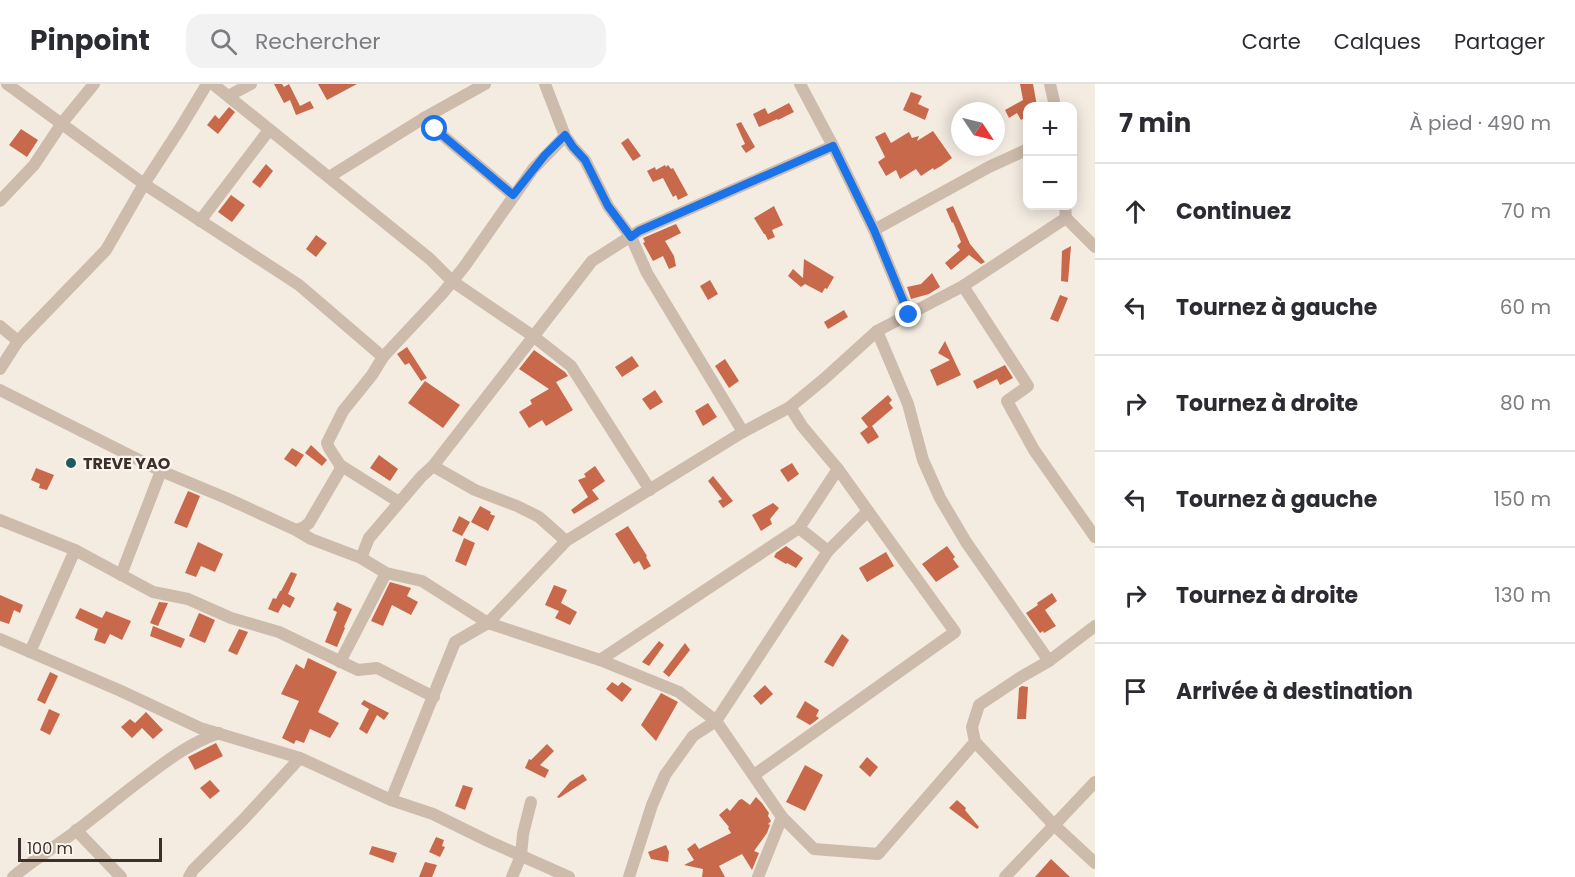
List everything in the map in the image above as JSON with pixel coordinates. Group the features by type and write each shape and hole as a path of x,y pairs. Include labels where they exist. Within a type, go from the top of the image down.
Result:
{"street":[{"path":"7,84 144,184 299,285 383,357"},
{"path":"0,201 34,165 62,123 94,84"},
{"path":"0,369 18,341 106,250 144,184 207,84"},
{"path":"213,84 430,259 452,281 533,336 572,366 650,490"},
{"path":"228,96 251,84"},
{"path":"329,177 424,118 485,84"},
{"path":"545,84 565,135 585,160 608,206 631,237 647,273 743,432"},
{"path":"800,84 874,230 909,315"},
{"path":"1050,84 1054,102"},
{"path":"424,118 513,195"},
{"path":"200,221 269,129"},
{"path":"399,502 340,465 328,448 328,439 344,411 383,357 442,294 504,212 513,195 539,162 565,135"},
{"path":"361,558 369,538 433,466 592,261 639,231 833,146"},
{"path":"874,230 989,167 1023,151"},
{"path":"392,800 455,642 488,623 566,541 743,432 790,407 825,379 877,331 963,286 1065,212 1095,247"},
{"path":"963,286 1028,386 1007,401 1034,450 1095,537"},
{"path":"0,326 18,341"},
{"path":"877,331 908,404 923,460 940,498 966,542 1049,661"},
{"path":"0,390 161,471 226,498 311,539 361,558 386,573 422,581 488,623 600,660 679,692 716,721 782,816 814,849 878,854 975,742"},
{"path":"754,775 955,632 838,469 802,426 790,407"},
{"path":"296,530 309,523 340,470 340,465"},
{"path":"433,466 475,490 518,506 539,517 566,541"},
{"path":"600,660 799,528 838,469"},
{"path":"121,575 161,471"},
{"path":"629,877 652,805 665,775 693,736 716,721 828,551 868,512"},
{"path":"0,520 75,550 153,592 188,599 231,618 279,632 358,670 377,668 434,697"},
{"path":"799,528 828,551"},
{"path":"30,652 75,550"},
{"path":"340,662 386,573"},
{"path":"1095,626 1049,661 1021,676 979,705 972,727 975,742 1054,825 1095,863"},
{"path":"0,639 200,728 300,758 392,800 433,814 569,877"},
{"path":"13,877 191,744 219,733"},
{"path":"189,877 193,870 300,758"},
{"path":"1005,877 1095,782"},
{"path":"512,877 521,856 523,834 531,802"},
{"path":"758,877 782,816"},
{"path":"76,830 121,877"}],"building":[{"path":"274,84 282,84 284,87 289,84 300,106 310,101 314,108 296,115 290,100 284,103"},
{"path":"318,84 357,84 327,100"},
{"path":"1020,84 1033,84 1036,102 1023,102 1023,119 1021,120 1017,113 1009,118 1005,110 1023,100"},
{"path":"911,92 922,96 918,104 929,109 925,120 903,110"},
{"path":"789,103 794,112 759,127 753,114 765,108 768,114"},
{"path":"229,107 235,112 218,134 207,125 215,115 219,119"},
{"path":"741,122 755,147 746,153 741,146 745,144 736,124"},
{"path":"21,129 38,140 27,157 9,145"},
{"path":"933,131 952,158 921,176 916,169 900,179 896,170 886,176 878,162 885,157 875,137 885,132 891,143 909,132 912,138 919,136 917,141"},
{"path":"628,138 641,156 633,161 621,143"},
{"path":"266,164 273,171 260,188 252,182"},
{"path":"665,165 673,168 688,195 678,200 676,195 673,197 663,178 653,182 647,171 655,167 656,170"},
{"path":"231,195 245,205 232,222 218,212"},
{"path":"774,206 783,225 772,230 775,237 768,240 754,218"},
{"path":"953,206 970,244 985,262 981,264 969,255 951,270 945,263 960,250 957,246 961,242 946,209"},
{"path":"676,224 681,233 665,241 674,256 676,266 669,269 663,256 653,261 643,243 645,242 643,238"},
{"path":"316,235 327,243 316,257 306,249"},
{"path":"1071,246 1068,282 1061,281 1062,251"},
{"path":"804,259 834,277 822,293 805,284 801,287 788,276 793,269 803,278"},
{"path":"932,273 940,287 929,294 911,299 907,287 921,284"},
{"path":"710,280 718,294 708,300 700,286"},
{"path":"1060,295 1068,298 1058,322 1050,319"},
{"path":"844,310 848,317 828,329 824,322"},
{"path":"945,341 961,375 937,386 930,370 950,360 938,353"},
{"path":"407,347 427,378 421,381 409,363 405,365 397,354"},
{"path":"534,350 568,376 556,382 573,410 546,426 542,420 529,428 519,412 532,404 530,400 549,389 519,369"},
{"path":"632,356 639,366 622,377 615,367"},
{"path":"725,359 739,381 729,388 715,366"},
{"path":"1005,365 1013,378 1000,385 997,379 977,389 973,381"},
{"path":"425,381 460,405 443,428 408,403"},
{"path":"655,390 663,402 650,410 642,399"},
{"path":"888,395 892,400 889,403 893,408 872,426 879,437 868,444 860,433 868,427 861,418"},
{"path":"708,403 717,417 703,426 695,411"},
{"path":"311,445 327,460 322,466 305,453"},
{"path":"292,448 304,455 296,467 284,459"},
{"path":"379,455 398,469 390,481 370,468"},
{"path":"792,463 799,474 788,482 780,470"},
{"path":"595,466 605,481 592,490 599,499 574,514 571,510 588,497 578,480 586,477 584,474"},
{"path":"36,468 54,475 47,490 39,488 40,484 31,480"},
{"path":"713,476 733,501 723,508 718,501 722,499 708,481"},
{"path":"188,491 200,496 187,528 174,523"},
{"path":"773,503 779,508 770,519 772,524 761,531 752,515"},
{"path":"480,506 495,516 488,531 471,522"},
{"path":"459,516 470,522 462,536 452,531"},
{"path":"628,526 651,566 644,570 639,561 634,564 615,534"},
{"path":"464,538 475,543 466,566 455,561"},
{"path":"198,542 223,554 215,572 201,566 196,577 185,573"},
{"path":"786,546 803,558 796,568 774,557"},
{"path":"947,546 959,567 936,582 922,564"},
{"path":"886,552 894,566 867,582 859,568"},
{"path":"291,572 297,574 288,594 295,598 290,608 283,604 278,613 268,609 273,598 276,599"},
{"path":"390,582 411,588 407,596 418,602 411,615 392,605 383,626 371,621"},
{"path":"554,585 567,590 561,603 577,612 570,625 555,618 559,611 545,605"},
{"path":"1052,593 1057,601 1045,610 1056,626 1040,633 1026,613"},
{"path":"0,595 23,605 20,613 14,610 9,624 0,621"},
{"path":"159,602 168,603 158,626 150,623"},
{"path":"337,602 352,609 337,647 325,642 337,612 333,610"},
{"path":"80,608 102,618 106,611 131,621 122,640 110,634 105,644 94,640 98,629 75,618"},
{"path":"199,613 215,620 205,643 189,636"},
{"path":"153,626 185,639 181,648 150,636"},
{"path":"239,629 248,632 237,655 228,651"},
{"path":"842,634 849,640 833,667 824,662"},
{"path":"659,641 664,645 649,666 642,662"},
{"path":"685,643 690,650 669,677 663,672"},
{"path":"308,658 337,672 318,712 339,723 330,738 310,729 304,743 296,740 294,744 282,738 299,701 281,694 296,664 304,669"},
{"path":"50,672 58,676 45,704 37,700"},
{"path":"612,682 618,686 622,682 632,689 622,702 606,689"},
{"path":"765,685 773,694 761,705 753,696"},
{"path":"1028,687 1026,719 1017,719 1019,688"},
{"path":"661,693 678,702 656,741 641,725"},
{"path":"364,700 389,713 384,720 377,715 367,734 359,729 369,709 361,704"},
{"path":"805,701 819,710 816,716 819,718 810,725 796,717"},
{"path":"49,709 60,714 50,735 40,730"},
{"path":"146,712 163,730 153,739 142,728 132,738 121,727 130,719 135,723"},
{"path":"216,743 223,756 195,770 188,757"},
{"path":"547,744 554,751 540,765 549,770 545,778 525,768 529,759 531,760"},
{"path":"867,757 878,767 870,777 859,767"},
{"path":"805,765 823,775 805,811 786,802"},
{"path":"583,774 587,780 559,798 557,797 570,782"},
{"path":"210,780 220,791 210,799 200,788"},
{"path":"463,785 473,788 465,810 455,806"},
{"path":"756,797 769,813 771,821 768,824 770,825 767,833 754,851 759,853 752,870 742,854 719,866 725,877 702,877 703,869 684,865 694,860 687,849 695,843 699,849 731,833 719,815 727,808 730,811 739,800 742,799 750,805"},
{"path":"957,800 966,808 965,810 979,827 977,829 949,808"},
{"path":"436,837 444,840 442,846 445,847 440,857 429,852"},
{"path":"666,845 669,852 668,862 651,859 648,852"},
{"path":"372,846 397,853 393,863 369,854"},
{"path":"1051,859 1070,877 1035,877"},
{"path":"425,862 437,865 432,877 419,877"}],"place":[{"name":"TREVE YAO","path":"71,463"}],"route":[{"path":"435,129 513,195 545,155 565,135 585,160 608,206 631,237 639,231 833,146 874,230 909,315"}]}
